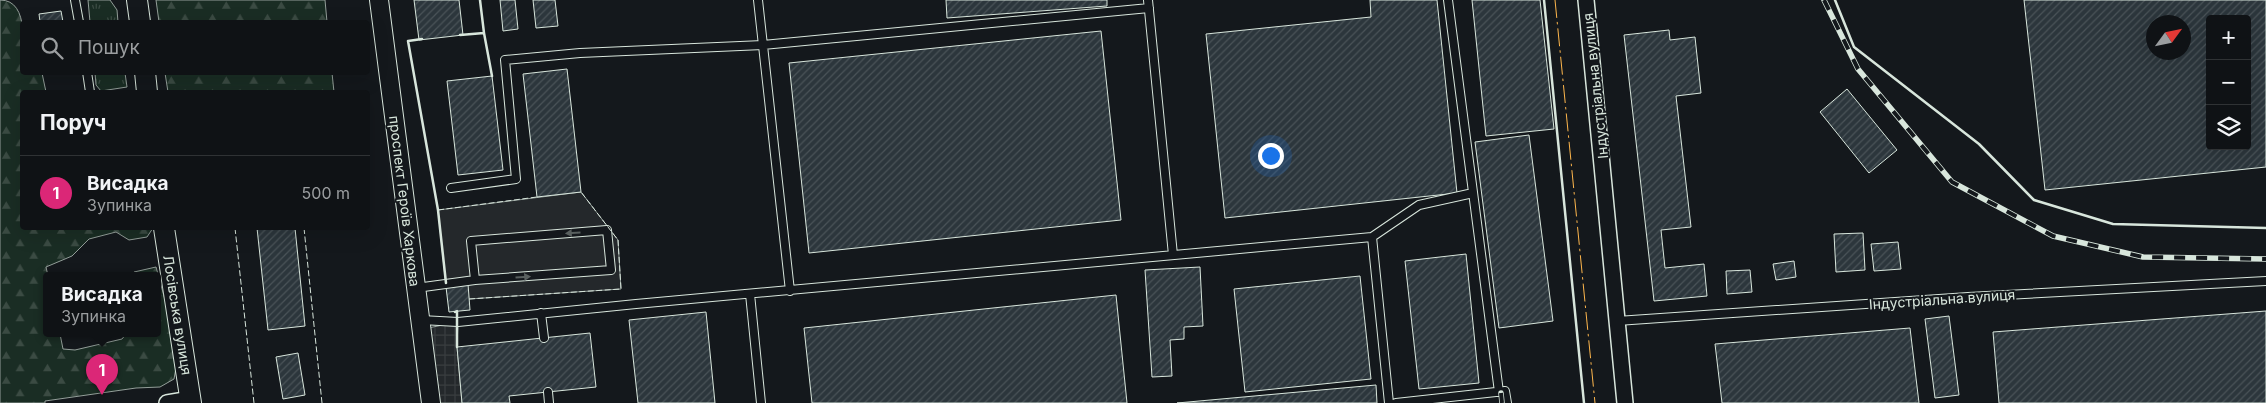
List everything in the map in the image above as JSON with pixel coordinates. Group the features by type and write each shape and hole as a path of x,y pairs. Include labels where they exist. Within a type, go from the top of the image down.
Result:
{"main road":[{"path":"137,0 140,20"},
{"name":"Лосівська вулиця","path":"164,230 191,401"}],"street":[{"name":"проспект Героїв Харкова","path":"379,0 431,403"},
{"name":"Індустріальна вулиця","path":"1586,0 1625,403"},
{"path":"167,403 191,401"}],"lane":[{"path":"75,0 78,20"},
{"path":"758,0 790,291"},
{"path":"1448,0 1499,392"},
{"path":"450,188 516,179 505,60 580,53 763,45 1148,4 1173,255"},
{"path":"87,75 90,90"},
{"path":"421,320 458,322 1372,237 1419,205 1473,193"},
{"path":"416,288 475,280 611,270 607,230 471,241 475,280"},
{"path":"1372,237 1389,403"},
{"name":"Індустріальна вулиця","path":"1617,321 1978,296 2266,280"},
{"path":"750,294 761,403"},
{"path":"541,313 544,338"},
{"path":"1396,403 1505,391 1507,403"},
{"path":"548,392 549,403"}],"green space":[{"path":"0,0 10,2 17,8 21,17 20,75 42,75 46,90 20,90 20,230 152,230 147,237 129,240 116,232 89,239 72,256 46,267 47,272 43,272 43,337 61,337 63,349 75,350 122,339 124,337 161,337 161,285 179,351 174,379 160,387 136,388 45,401 45,403 0,403"},
{"path":"88,0 110,0 117,10 118,20 90,20"},
{"path":"156,0 325,0 327,20 159,20"},
{"path":"95,75 125,75 127,87 100,90 96,85"},
{"path":"165,75 332,75 334,90 168,90"},
{"path":"156,267 157,272 134,272"}],"shaded area":[{"path":"581,192 618,240 621,289 469,299 446,287 438,210"},
{"path":"458,322 457,347 462,403 437,403 428,328"}],"building":[{"path":"414,0 459,0 463,35 419,40"},
{"path":"500,0 515,0 518,29 503,31"},
{"path":"533,0 555,0 558,26 536,28"},
{"path":"946,0 1107,0 1107,6 947,18"},
{"path":"1370,0 1437,0 1457,193 1225,218 1206,34 1371,17"},
{"path":"1472,0 1540,0 1554,129 1486,136"},
{"path":"2024,0 2266,0 2266,167 2045,190"},
{"path":"61,11 63,20 40,20 39,14"},
{"path":"1669,30 1670,40 1695,37 1701,93 1676,96 1691,227 1661,230 1665,268 1704,264 1707,296 1654,301 1624,35"},
{"path":"1101,31 1121,220 809,253 789,63"},
{"path":"567,69 581,192 537,197 523,74"},
{"path":"492,76 503,170 458,175 447,81"},
{"path":"1847,89 1897,150 1869,173 1820,112"},
{"path":"1529,135 1553,321 1499,328 1475,142"},
{"path":"257,230 295,230 305,326 268,330"},
{"path":"1863,233 1865,270 1836,272 1834,234"},
{"path":"1898,242 1901,269 1874,271 1871,244"},
{"path":"1466,254 1479,383 1419,389 1405,261"},
{"path":"1794,261 1796,277 1776,280 1773,264"},
{"path":"1200,267 1203,326 1184,327 1184,339 1170,340 1172,376 1152,377 1145,270"},
{"path":"1750,270 1752,292 1727,294 1726,271"},
{"path":"1360,276 1371,379 1245,392 1234,289"},
{"path":"468,284 470,310 449,312 446,287"},
{"path":"1116,295 1127,403 812,403 804,328"},
{"path":"2266,311 2266,403 1999,403 1993,332"},
{"path":"706,312 715,403 638,403 629,320"},
{"path":"1949,316 1959,395 1935,398 1925,319"},
{"path":"1910,328 1919,403 1722,403 1715,344"},
{"path":"590,333 596,387 509,396 510,403 462,403 457,347"},
{"path":"298,353 305,395 283,399 276,357"},
{"path":"1376,385 1377,403 1177,403"}],"railway":[{"path":"1824,0 1858,69 1952,182 2053,236 2143,257 2266,259"},
{"path":"1501,393 1502,403"}],"fence":[{"path":"469,299 621,289 618,240 581,192"},
{"path":"438,210 537,197"},
{"path":"235,230 254,403"},
{"path":"304,230 322,403"}],"wall":[{"path":"460,35 484,33 480,0"},
{"path":"1544,0 1584,403"},
{"path":"1835,0 1854,47 1979,144 2034,200 2113,224 2266,228"},
{"path":"484,33 492,76"},
{"path":"422,39 408,41 438,210 446,283"},
{"path":"455,312 457,311 457,347"}],"power":[{"path":"1555,0 1595,403"}],"place":[{"name":"Висадка","path":"102,395"}]}
